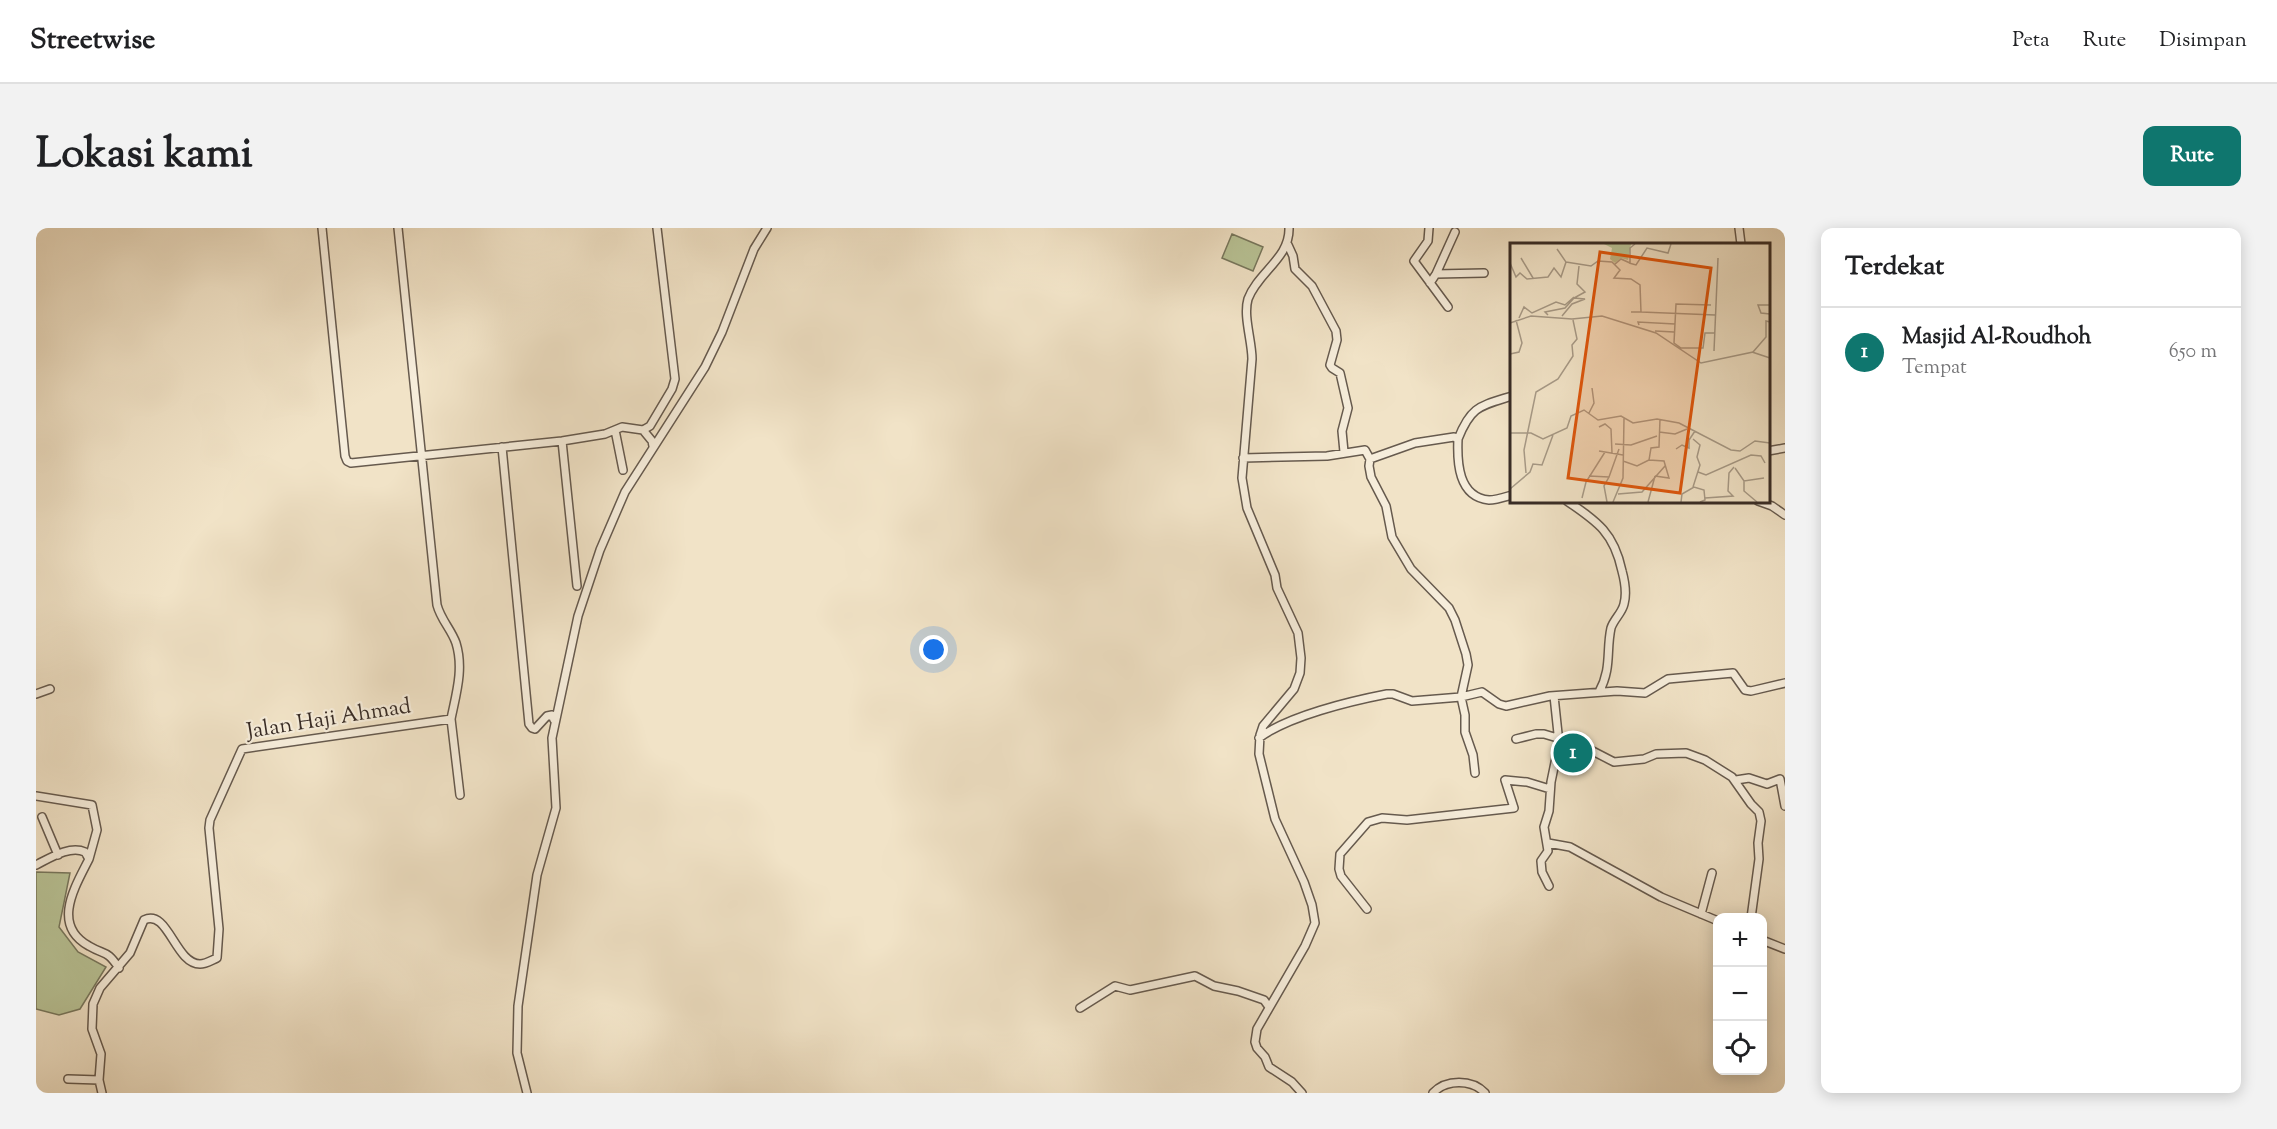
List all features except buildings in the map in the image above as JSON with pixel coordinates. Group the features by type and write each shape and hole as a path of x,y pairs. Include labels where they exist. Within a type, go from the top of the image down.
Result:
{"street":[{"path":"322,228 346,459 351,463 562,441 605,434 627,426 642,430 652,441 653,446"},
{"path":"398,228 437,605 442,621 456,644 458,657 458,694 451,719 460,795"},
{"path":"642,430 650,426 672,390 675,379 657,228"},
{"path":"527,1093 516,1044 518,1006 537,875 556,808 556,781 551,747 571,644 593,569 625,492 705,367 722,332 754,249 767,228"},
{"path":"1289,228 1288,245 1254,287 1247,303 1252,359 1242,478 1247,508 1275,575 1279,595 1298,633 1301,651 1301,669 1297,683 1289,697 1266,722 1260,738 1258,754 1275,819 1304,882 1315,923 1305,946 1257,1029 1255,1042 1269,1067 1292,1082 1302,1093"},
{"path":"1429,228 1428,241 1414,261 1448,307"},
{"path":"1739,228 1741,243"},
{"path":"1430,283 1455,232"},
{"path":"1288,245 1291,248 1295,269 1312,286 1336,331 1337,340 1330,365 1340,373 1348,408 1342,430 1344,452"},
{"path":"1436,274 1484,273"},
{"path":"1510,397 1486,405 1472,413 1463,425 1458,439 1458,470 1469,490 1488,500 1510,495"},
{"path":"615,430 622,470"},
{"path":"1370,459 1420,441 1452,437 1458,439"},
{"path":"562,441 576,586"},
{"path":"502,447 529,724 532,728 537,728 549,715 552,715 555,720"},
{"path":"1770,451 1785,448"},
{"path":"1243,458 1308,457 1365,450 1370,459 1369,470 1386,506 1392,537 1411,569 1442,599 1455,620 1468,662 1461,697 1465,715 1465,732 1473,755 1475,773"},
{"path":"1568,502 1593,519 1610,536 1618,555 1624,581 1624,603 1611,630 1608,667 1599,692"},
{"path":"1761,502 1785,515"},
{"path":"1260,738 1270,729 1338,705 1394,694 1412,701 1461,697 1482,692 1506,706 1537,697 1599,692 1645,693 1668,679 1723,673 1733,674 1745,690 1751,691 1785,683"},
{"path":"36,694 50,689"},
{"path":"1549,886 1542,872 1541,861 1548,851 1544,827 1549,811 1550,789 1559,737 1554,696"},
{"name":"Jalan Haji Ahmad","path":"102,1093 99,1080 101,1054 92,1029 92,1010 100,988 119,968 135,944 144,920 151,918 159,921 184,956 195,964 202,964 217,958 219,929 209,828 210,820 242,749 451,719"},
{"path":"1516,738 1536,734 1559,737 1596,751 1614,762 1644,759 1656,754 1691,754 1705,760 1736,780 1751,804 1759,812 1761,821 1759,859 1752,913"},
{"path":"1736,780 1749,778 1767,784 1780,779 1785,806"},
{"path":"1367,909 1341,876 1339,869 1340,854 1368,822 1382,818 1407,820 1514,808 1505,780 1527,782 1550,789"},
{"path":"36,796 92,805 97,830 89,859 71,895 68,918 72,930 83,942 106,952 119,968"},
{"path":"42,817 58,855"},
{"path":"1548,843 1570,847 1661,897 1713,919"},
{"path":"36,865 58,855 83,850 89,859"},
{"path":"1701,914 1712,873"},
{"path":"1767,942 1785,948"},
{"path":"1080,1008 1115,986 1130,990 1192,975 1214,986 1264,1000 1269,1007"},
{"path":"68,1079 99,1080"},
{"path":"1433,1093 1444,1084 1467,1082 1477,1085 1485,1093"}],"green space":[{"path":"1232,234 1263,247 1253,271 1222,258"},
{"path":"36,872 70,873 59,927 78,952 106,967 80,1009 59,1015 36,1009"}],"place":[{"name":"Masjid Al-Roudhoh","path":"1573,753"}]}
